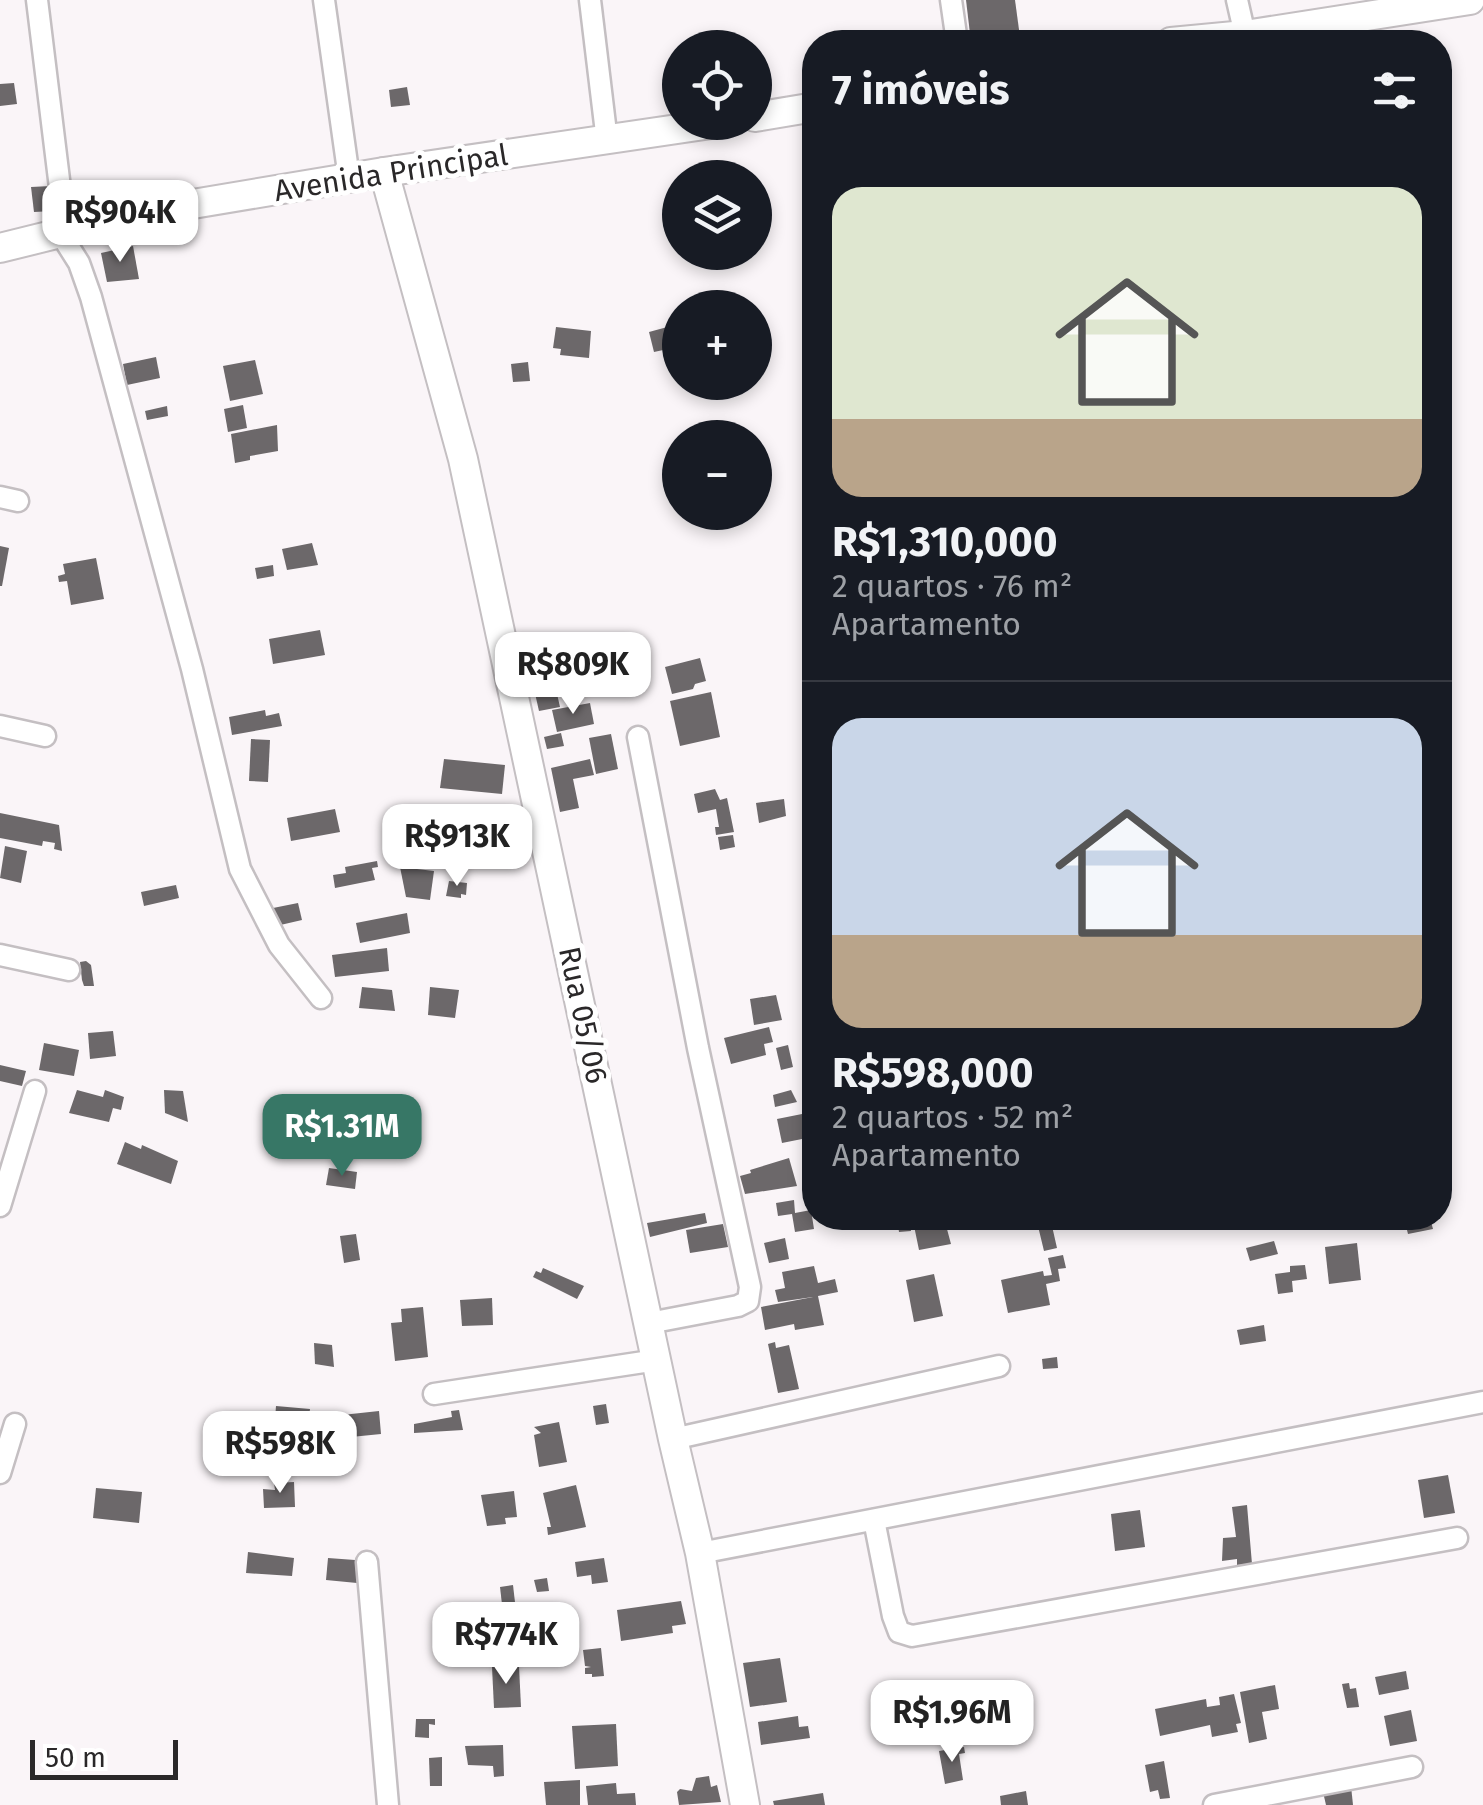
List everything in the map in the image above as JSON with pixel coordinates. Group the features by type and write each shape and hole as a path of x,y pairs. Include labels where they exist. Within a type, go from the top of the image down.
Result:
{"street":[{"path":"37,0 62,204 60,233 80,263 91,297 192,669 240,869 279,945 321,998"},
{"path":"324,0 350,178"},
{"path":"590,0 607,141"},
{"path":"951,0 955,30"},
{"path":"1237,0 1244,30"},
{"path":"1277,30 1470,0"},
{"path":"772,114 802,109"},
{"name":"Avenida Principal","path":"0,248 146,212 384,172 662,132"},
{"name":"Rua 05/06","path":"384,172 463,459 700,1553 745,1805"},
{"path":"0,726 45,736"},
{"path":"638,738 698,1048 750,1287 748,1301 738,1306 649,1323"},
{"path":"0,956 69,970"},
{"path":"0,1206 34,1091"},
{"path":"434,1394 656,1360"},
{"path":"673,1439 998,1366"},
{"path":"700,1553 1483,1402"},
{"path":"0,1473 15,1424"},
{"path":"874,1520 892,1616 900,1632 912,1636 1457,1538"},
{"path":"367,1562 388,1805"},
{"path":"1214,1805 1412,1767"}],"building":[{"path":"966,0 1015,0 1019,30 970,30"},
{"path":"14,83 17,104 0,106 0,84"},
{"path":"407,87 410,105 391,107 389,90"},
{"path":"51,186 53,211 34,212 31,187"},
{"path":"133,246 139,279 107,282 101,253"},
{"path":"556,327 591,331 589,358 560,355 561,349 553,348"},
{"path":"662,328 662,350 654,352 649,332"},
{"path":"156,357 160,378 127,385 123,364"},
{"path":"255,360 263,394 230,401 223,366"},
{"path":"528,362 530,381 513,382 511,364"},
{"path":"243,405 247,428 228,432 224,409"},
{"path":"167,406 168,416 147,420 145,411"},
{"path":"277,425 278,451 235,463 231,434"},
{"path":"312,543 318,565 287,570 282,549"},
{"path":"0,546 9,548 2,586 0,586"},
{"path":"96,558 104,599 71,605 67,581 59,582 58,576 65,574 63,564"},
{"path":"273,565 274,576 257,579 255,568"},
{"path":"320,630 325,655 273,664 269,639"},
{"path":"700,658 706,681 672,694 665,667"},
{"path":"555,685 560,707 539,711 534,689"},
{"path":"711,692 720,737 680,746 670,701"},
{"path":"590,703 594,724 557,732 552,710"},
{"path":"265,710 266,716 279,713 282,726 232,735 229,717"},
{"path":"561,733 564,746 547,749 544,737"},
{"path":"611,734 618,769 596,774 589,738"},
{"path":"251,739 270,740 268,782 249,781"},
{"path":"444,759 505,765 502,794 440,788"},
{"path":"590,759 594,775 573,779 579,808 560,812 551,768"},
{"path":"715,789 720,800 727,798 734,832 716,835 716,809 698,813 694,794"},
{"path":"784,799 786,816 759,823 756,803"},
{"path":"335,809 340,832 291,841 287,818"},
{"path":"0,813 59,825 62,851 54,849 55,843 43,841 42,846 0,838"},
{"path":"733,835 735,847 720,850 718,837"},
{"path":"5,846 27,851 21,883 0,878"},
{"path":"377,861 378,867 372,868 375,880 335,888 333,875 346,873 345,867"},
{"path":"400,867 434,871 430,900 406,897"},
{"path":"449,881 467,883 466,895 446,896"},
{"path":"176,885 179,898 144,906 141,892"},
{"path":"298,903 302,920 276,926 273,908"},
{"path":"407,913 410,933 360,943 356,923"},
{"path":"387,948 389,971 335,977 332,955"},
{"path":"80,962 91,965 94,986 84,986 82,980"},
{"path":"362,987 392,990 395,1011 359,1008"},
{"path":"430,987 459,990 455,1018 428,1015"},
{"path":"776,995 782,1020 754,1025 750,999"},
{"path":"769,1027 773,1042 764,1044 766,1055 731,1064 724,1038"},
{"path":"113,1031 116,1056 90,1059 88,1033"},
{"path":"44,1043 79,1050 74,1076 39,1070"},
{"path":"788,1045 793,1067 781,1070 776,1048"},
{"path":"0,1065 26,1071 22,1086 0,1081"},
{"path":"77,1090 103,1097 105,1090 124,1097 121,1110 113,1108 109,1122 69,1113"},
{"path":"164,1090 183,1091 188,1122 165,1113"},
{"path":"791,1090 797,1102 775,1107 773,1095"},
{"path":"802,1114 802,1139 782,1143 777,1119"},
{"path":"125,1142 178,1161 171,1184 117,1164"},
{"path":"789,1158 797,1186 745,1194 740,1176"},
{"path":"329,1168 357,1172 355,1189 326,1185"},
{"path":"794,1200 795,1213 802,1212 802,1230 808,1230 795,1232 792,1214 778,1216 776,1203"},
{"path":"705,1213 707,1223 650,1237 647,1223"},
{"path":"723,1224 728,1247 690,1253 686,1230"},
{"path":"915,1230 947,1230 951,1244 919,1250"},
{"path":"1039,1230 1053,1230 1057,1248 1044,1251"},
{"path":"356,1234 360,1260 344,1263 340,1236"},
{"path":"785,1238 789,1259 769,1263 764,1243"},
{"path":"1274,1241 1278,1254 1250,1261 1246,1248"},
{"path":"1357,1243 1361,1280 1329,1284 1325,1247"},
{"path":"1063,1255 1066,1268 1058,1269 1060,1281 1046,1284 1050,1305 1008,1313 1001,1280 1043,1271 1044,1276 1052,1275 1048,1258"},
{"path":"1305,1265 1307,1279 1292,1281 1293,1292 1278,1294 1275,1274 1290,1272 1290,1266"},
{"path":"814,1266 818,1283 835,1279 838,1292 818,1296 824,1325 795,1330 794,1324 765,1330 761,1307 813,1297 778,1302 775,1290 785,1288 782,1272"},
{"path":"543,1268 584,1286 577,1299 533,1277"},
{"path":"934,1274 943,1316 914,1322 906,1280"},
{"path":"492,1298 493,1325 462,1326 460,1300"},
{"path":"423,1307 428,1357 395,1361 391,1323 402,1322 401,1309"},
{"path":"1264,1325 1266,1341 1240,1345 1237,1330"},
{"path":"775,1342 776,1348 789,1345 799,1389 778,1393 768,1344"},
{"path":"314,1343 332,1345 334,1367 315,1364"},
{"path":"1057,1357 1058,1368 1043,1369 1042,1359"},
{"path":"606,1404 609,1423 596,1425 593,1406"},
{"path":"276,1406 310,1409 307,1435 274,1431"},
{"path":"459,1410 463,1430 414,1433 414,1424 452,1417 451,1411"},
{"path":"379,1411 381,1434 351,1437 350,1424 343,1425 342,1415"},
{"path":"559,1422 567,1462 539,1467 534,1435 541,1433 534,1427"},
{"path":"1448,1475 1455,1513 1424,1518 1418,1480"},
{"path":"294,1482 295,1507 264,1508 263,1489 275,1490 274,1483"},
{"path":"576,1485 586,1527 548,1535 547,1527 551,1527 543,1493"},
{"path":"96,1488 142,1492 139,1523 93,1518"},
{"path":"514,1491 517,1517 505,1518 506,1524 487,1526 481,1495"},
{"path":"1247,1505 1252,1564 1237,1565 1237,1559 1222,1561 1223,1538 1236,1537 1232,1507"},
{"path":"1140,1510 1145,1547 1115,1551 1111,1514"},
{"path":"248,1552 294,1558 292,1576 246,1573"},
{"path":"328,1558 355,1560 357,1583 326,1580"},
{"path":"604,1558 608,1582 592,1584 591,1575 577,1577 575,1562"},
{"path":"547,1578 549,1591 537,1592 534,1580"},
{"path":"513,1585 516,1611 503,1613 500,1587"},
{"path":"681,1601 686,1624 672,1626 673,1633 621,1641 617,1610"},
{"path":"499,1619 501,1633 442,1645 440,1629"},
{"path":"575,1628 577,1647 548,1651 545,1633"},
{"path":"601,1648 604,1676 585,1674 585,1668 591,1667 585,1666 583,1650"},
{"path":"780,1658 787,1702 750,1707 743,1663"},
{"path":"519,1666 521,1707 494,1708 492,1667"},
{"path":"1406,1671 1409,1689 1379,1695 1375,1677"},
{"path":"1349,1683 1350,1689 1356,1688 1359,1707 1347,1708 1342,1684"},
{"path":"1275,1685 1279,1709 1262,1712 1267,1739 1249,1743 1240,1692"},
{"path":"1234,1694 1241,1723 1236,1724 1238,1732 1212,1737 1210,1725 1160,1736 1155,1709 1206,1699 1207,1707 1220,1705 1219,1697"},
{"path":"1411,1710 1417,1741 1390,1746 1384,1716"},
{"path":"798,1716 799,1727 808,1726 810,1738 761,1745 758,1722"},
{"path":"416,1719 435,1719 435,1725 429,1724 429,1738 415,1737"},
{"path":"616,1724 618,1766 575,1769 572,1726"},
{"path":"503,1745 504,1776 494,1777 493,1766 468,1765 465,1746"},
{"path":"964,1747 965,1753 959,1754 963,1780 945,1784 939,1751"},
{"path":"442,1757 442,1786 430,1786 429,1758"},
{"path":"1164,1761 1170,1798 1160,1799 1158,1790 1150,1792 1145,1765"},
{"path":"709,1776 711,1787 717,1785 721,1802 679,1805 680,1789 692,1791 696,1778"},
{"path":"580,1780 580,1805 546,1805 544,1782"},
{"path":"616,1783 617,1794 635,1793 636,1805 588,1805 586,1786"},
{"path":"1351,1786 1353,1805 1326,1805 1323,1792"},
{"path":"1026,1791 1028,1805 1001,1805 1000,1796"},
{"path":"823,1793 825,1805 774,1805 773,1801"}]}
